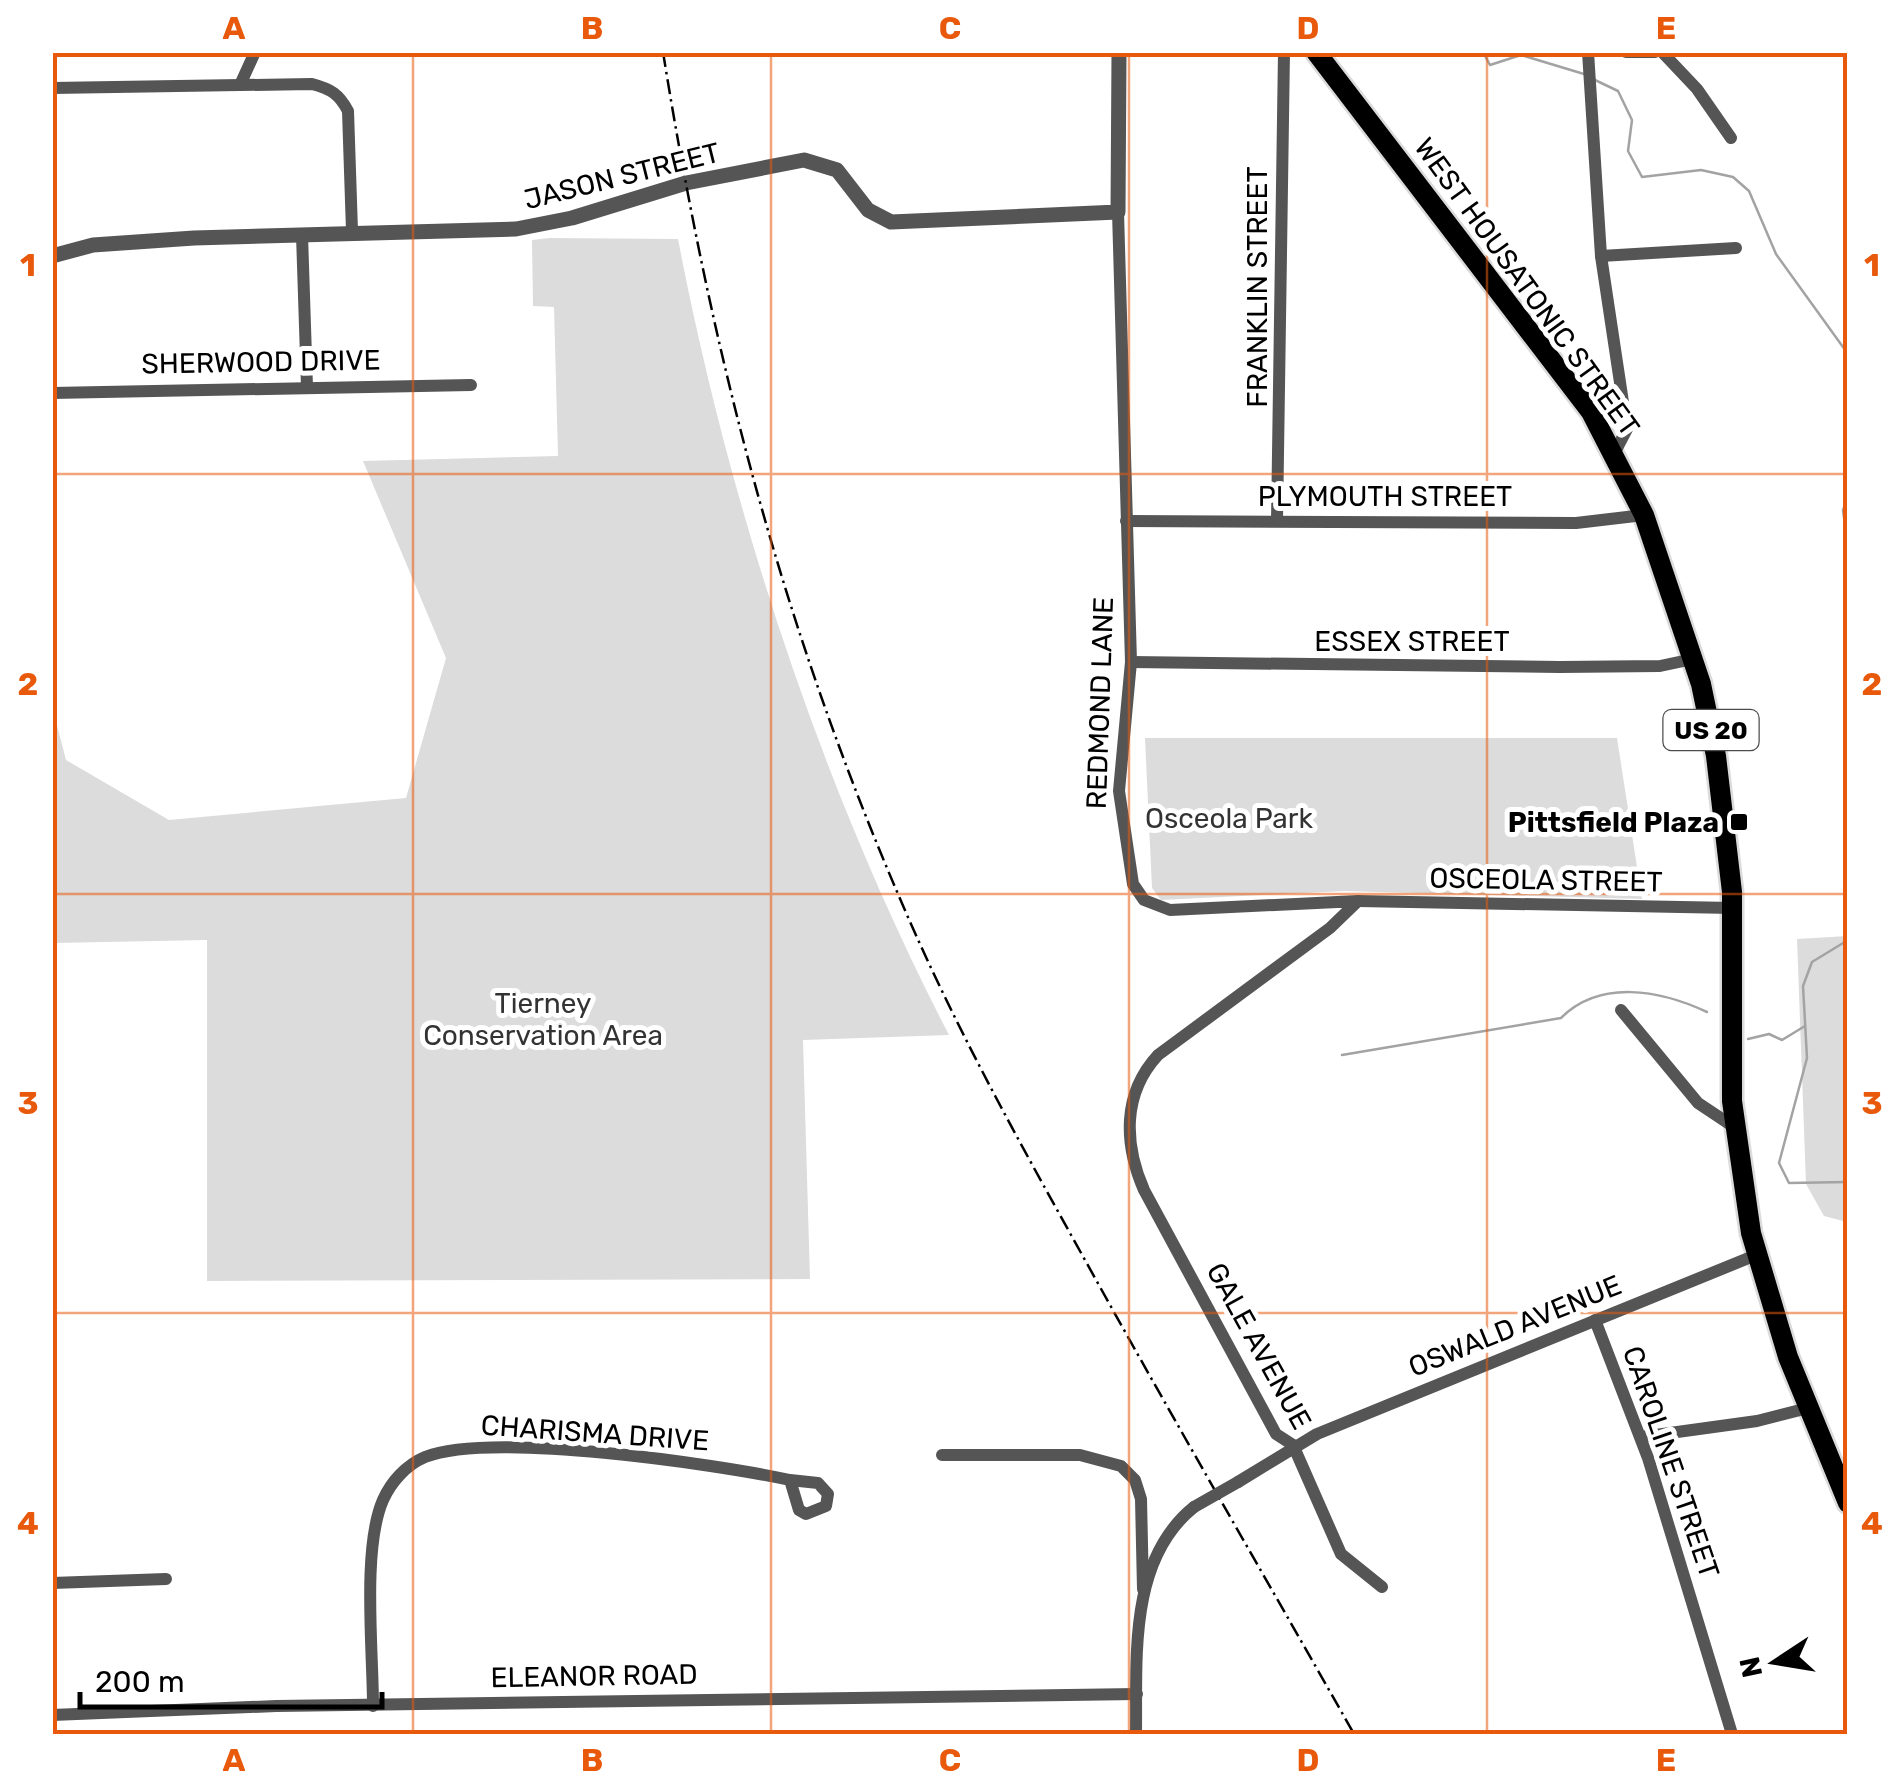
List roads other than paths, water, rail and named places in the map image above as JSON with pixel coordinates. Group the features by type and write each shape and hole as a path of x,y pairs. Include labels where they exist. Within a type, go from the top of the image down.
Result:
{"highway":[{"name":"WEST HOUSATONIC STREET","path":"1316,52 1564,376 1616,452 1644,515 1692,659 1716,756 1733,908 1734,1127 1756,1255 1808,1408 1848,1503"}],"street":[{"path":"240,85 256,52"},
{"path":"1118,212 1119,52"},
{"name":"FRANKLIN STREET","path":"1278,521 1284,52"},
{"path":"1588,52 1601,256 1627,429 1616,452"},
{"path":"1626,52 1659,52 1697,89 1731,138"},
{"path":"52,88 312,84 340,95 348,111 351,135 352,232"},
{"name":"JASON STREET","path":"52,256 93,245 545,224 664,188 804,160 837,170 868,210 891,222 1118,212"},
{"name":"REDMOND LANE","path":"1118,212 1131,662 1119,791 1129,871 1144,900 1176,911 1358,900"},
{"path":"302,235 306,387"},
{"path":"1601,256 1736,248"},
{"name":"SHERWOOD DRIVE","path":"52,393 471,386"},
{"name":"PLYMOUTH STREET","path":"1126,520 1576,523 1644,515"},
{"name":"ESSEX STREET","path":"1131,662 1560,667 1660,666 1692,659"},
{"name":"OSCEOLA STREET","path":"1358,900 1733,908"},
{"name":"GALE AVENUE","path":"1136,1734 1142,1589 1165,1538 1194,1507 1293,1445 1276,1434 1135,1169 1129,1140 1131,1111 1141,1077 1158,1055 1330,928 1358,900"},
{"path":"1621,1010 1698,1103 1734,1127"},
{"name":"OSWALD AVENUE","path":"1293,1445 1756,1255"},
{"name":"CAROLINE STREET","path":"1595,1320 1640,1437 1732,1734"},
{"path":"1640,1437 1748,1423 1808,1408"},
{"path":"1293,1445 1340,1554 1382,1587"},
{"name":"CHARISMA DRIVE","path":"373,1706 375,1528 387,1492 418,1460 453,1450 509,1449 672,1461 790,1480"},
{"path":"942,1456 1080,1455 1121,1466 1135,1480 1142,1499 1142,1589"},
{"path":"52,1584 166,1579"},
{"name":"ELEANOR ROAD","path":"52,1715 1137,1694"}],"waterway":[{"path":"1483,52 1490,65 1521,55 1584,74"},
{"path":"1595,80 1618,91 1632,120 1628,151 1642,177 1701,170 1733,177 1749,191 1776,254 1848,354"},
{"path":"1848,497 1843,510 1848,548"},
{"path":"1848,940 1812,962 1803,986 1807,1058 1779,1163 1789,1183 1848,1182"},
{"path":"1342,1055 1561,1018 1577,1006 1612,993 1650,994 1707,1012"},
{"path":"1748,1039 1769,1034 1782,1040 1805,1026"}],"railway":[{"path":"663,52 704,272 755,484 820,693 858,797 945,998 1018,1139 1354,1734"}],"place":[{"name":"Pittsfield Plaza","path":"1739,822"}],"park label":[{"name":"Osceola Park","path":"1229,818"},
{"name":"Tierney Conservation Area","path":"543,1019"}]}
